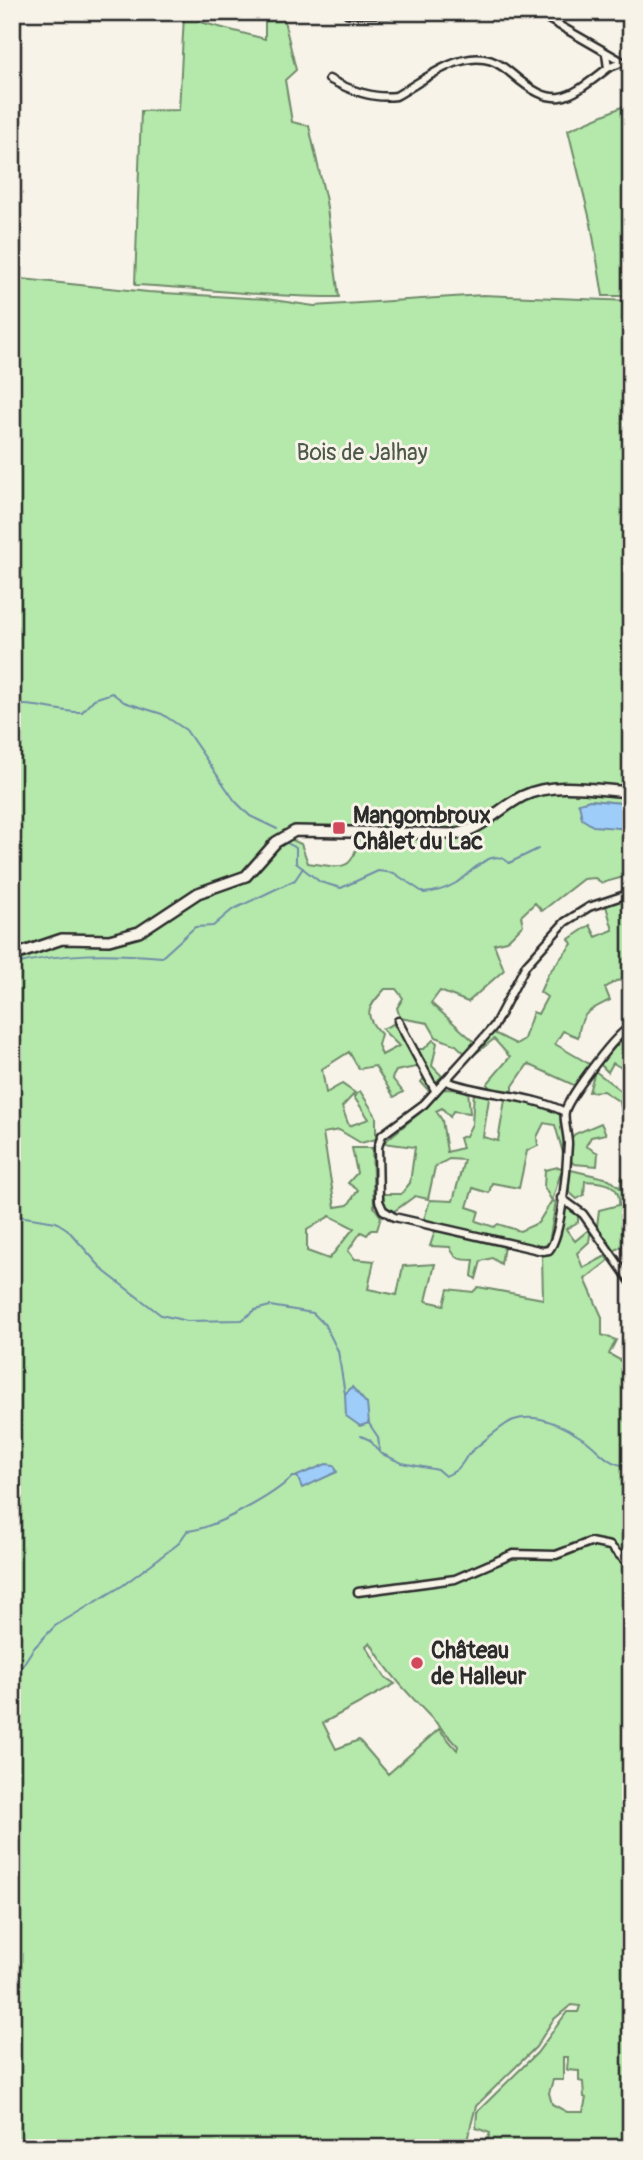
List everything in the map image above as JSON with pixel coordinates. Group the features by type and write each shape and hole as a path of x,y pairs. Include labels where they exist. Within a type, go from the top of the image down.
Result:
{"main road":[{"path":"348,12 389,12"},
{"path":"12,956 62,939 109,940 139,932 198,893 246,876 276,842 295,831 457,835 485,824 512,803 532,792 552,788 631,792"}],"street":[{"path":"536,12 606,54 627,62"},
{"path":"606,54 604,60 608,68"},
{"path":"329,79 351,90 386,97 396,96 461,61 486,59 501,65 537,95 554,99 583,87 608,68 627,62"},
{"path":"631,893 589,907 565,922 526,965 494,1026 424,1104 379,1139 378,1194 383,1210 394,1217 542,1251 553,1245 568,1145 565,1112 606,1048 622,1029 631,1027"},
{"path":"398,1021 435,1090"},
{"path":"446,1081 534,1099 565,1112"},
{"path":"561,1198 583,1214 631,1282"},
{"path":"358,1592 455,1579 513,1554 556,1555 590,1542 610,1546 631,1566"}],"green space":[{"path":"173,12 202,12 200,22 265,39 265,12 282,12 296,70 285,80 292,122 309,126 326,201 339,297 135,285 141,111 179,110 184,15"},
{"path":"631,103 631,296 603,296 591,224 568,130"},
{"name":"Bois de Jalhay","path":"12,278 148,292 266,299 314,306 483,295 631,301 631,804 590,800 579,804 618,828 631,829 631,875 602,883 595,878 583,879 542,911 535,903 521,916 523,925 507,941 494,944 504,970 468,1002 440,991 431,1003 478,1045 492,1032 516,1044 524,1039 533,1012 538,1014 547,997 540,992 548,974 572,944 569,939 590,925 596,937 613,930 606,906 631,897 631,979 616,981 605,988 610,1000 587,1013 581,1022 578,1037 563,1031 555,1044 591,1065 578,1087 528,1064 513,1086 513,1099 543,1105 561,1115 566,1144 575,1134 601,1123 606,1134 591,1137 586,1146 598,1153 597,1166 574,1164 563,1153 555,1125 544,1123 537,1137 538,1146 527,1151 519,1188 492,1183 489,1193 473,1188 467,1207 479,1211 476,1221 494,1227 498,1224 520,1231 538,1223 551,1202 556,1201 549,1243 542,1247 473,1233 473,1239 504,1246 501,1264 492,1258 481,1261 476,1279 472,1276 474,1260 459,1258 450,1247 430,1246 435,1231 459,1234 456,1229 424,1219 430,1200 453,1201 464,1160 449,1159 435,1167 428,1199 415,1196 393,1212 385,1209 383,1194 401,1194 410,1183 415,1147 383,1143 427,1107 443,1089 468,1090 470,1113 453,1111 450,1117 442,1108 436,1111 442,1120 447,1152 462,1148 459,1138 466,1136 472,1124 474,1091 490,1092 483,1137 498,1141 505,1100 492,1096 492,1093 509,1096 510,1092 491,1090 487,1084 510,1057 494,1039 470,1058 456,1045 436,1037 428,1023 400,1018 397,1008 403,998 396,989 385,989 371,1006 369,1016 381,1034 378,1045 382,1055 399,1046 382,1029 393,1024 415,1049 424,1049 433,1040 437,1043 432,1066 442,1076 428,1090 421,1082 429,1072 416,1067 396,1071 392,1078 403,1092 394,1097 375,1066 359,1069 349,1052 322,1069 326,1093 342,1084 355,1093 342,1107 349,1126 369,1119 354,1097 360,1091 376,1116 376,1139 361,1143 339,1130 323,1133 335,1207 348,1205 358,1190 348,1183 357,1173 352,1148 372,1148 374,1207 381,1217 377,1230 371,1230 367,1235 361,1232 348,1251 355,1259 374,1261 368,1289 397,1295 403,1266 435,1264 426,1301 444,1305 448,1289 473,1292 478,1287 543,1299 542,1255 554,1248 558,1242 564,1206 578,1215 578,1222 566,1229 575,1241 591,1228 589,1242 577,1253 583,1268 606,1256 608,1261 585,1279 602,1317 602,1335 616,1340 609,1354 631,1366 631,1564 626,1564 631,1572 631,2148 484,2148 490,2133 476,2128 477,2112 537,2053 567,2012 578,2012 580,2006 571,2005 553,2020 536,2047 476,2106 465,2148 12,2148","holes":["299,833 358,836 353,857 343,866 308,863 301,844 288,838","330,1216 354,1228 329,1259 307,1251 307,1230","370,1642 399,1683 458,1746 457,1750 439,1729 388,1774 359,1740 336,1749 323,1723 395,1684 385,1677 366,1646","563,2057 568,2057 567,2070 579,2071 579,2081 583,2082 586,2098 583,2112 567,2112 552,2104 549,2093 553,2080 563,2080"]},
{"path":"631,1033 631,1065 627,1071 613,1063 608,1072 600,1064 611,1047"},
{"path":"595,1071 624,1093 631,1079 631,1132 625,1131 620,1102 603,1091 589,1092"},
{"path":"558,1167 609,1179 620,1188 622,1177 631,1182 631,1245 614,1251 597,1226 599,1210 619,1205 617,1192 609,1185 585,1181 584,1195 577,1199 569,1192 569,1173 561,1172 552,1201 544,1187 545,1170"}],"water":[{"path":"590,800 631,804 631,829 593,826 582,819 579,803"},
{"path":"352,1387 367,1404 369,1423 360,1426 346,1416 345,1394"},
{"path":"326,1464 334,1465 337,1472 302,1488 297,1476"}],"waterway":[{"path":"12,707 26,705 82,712 94,699 112,693 124,702 162,714 186,730 235,801 250,816 277,829"},
{"path":"287,843 296,848 296,863 320,882 341,888 378,871 394,873 424,893 452,885 488,859 502,858 509,863 538,849"},
{"path":"12,965 86,955 162,957 195,927 213,926 232,910 295,880 303,868"},
{"path":"12,1215 56,1222 67,1229 105,1272 161,1315 187,1321 242,1320 255,1310 270,1306 313,1313 325,1325 338,1351 345,1394"},
{"path":"368,1422 378,1437 380,1453 402,1463 438,1470 445,1476 456,1470 470,1453 497,1431 510,1422 523,1418 542,1419 560,1426 585,1440 610,1461 631,1465"},
{"path":"361,1436 370,1440 379,1452"},
{"path":"12,1682 33,1649 55,1626 122,1586 178,1544 187,1531 227,1518 258,1501 292,1477 297,1477"}],"place":[{"name":"Mangombroux Châlet du Lac","path":"339,828"},
{"name":"Château de Halleur","path":"417,1663"}]}
